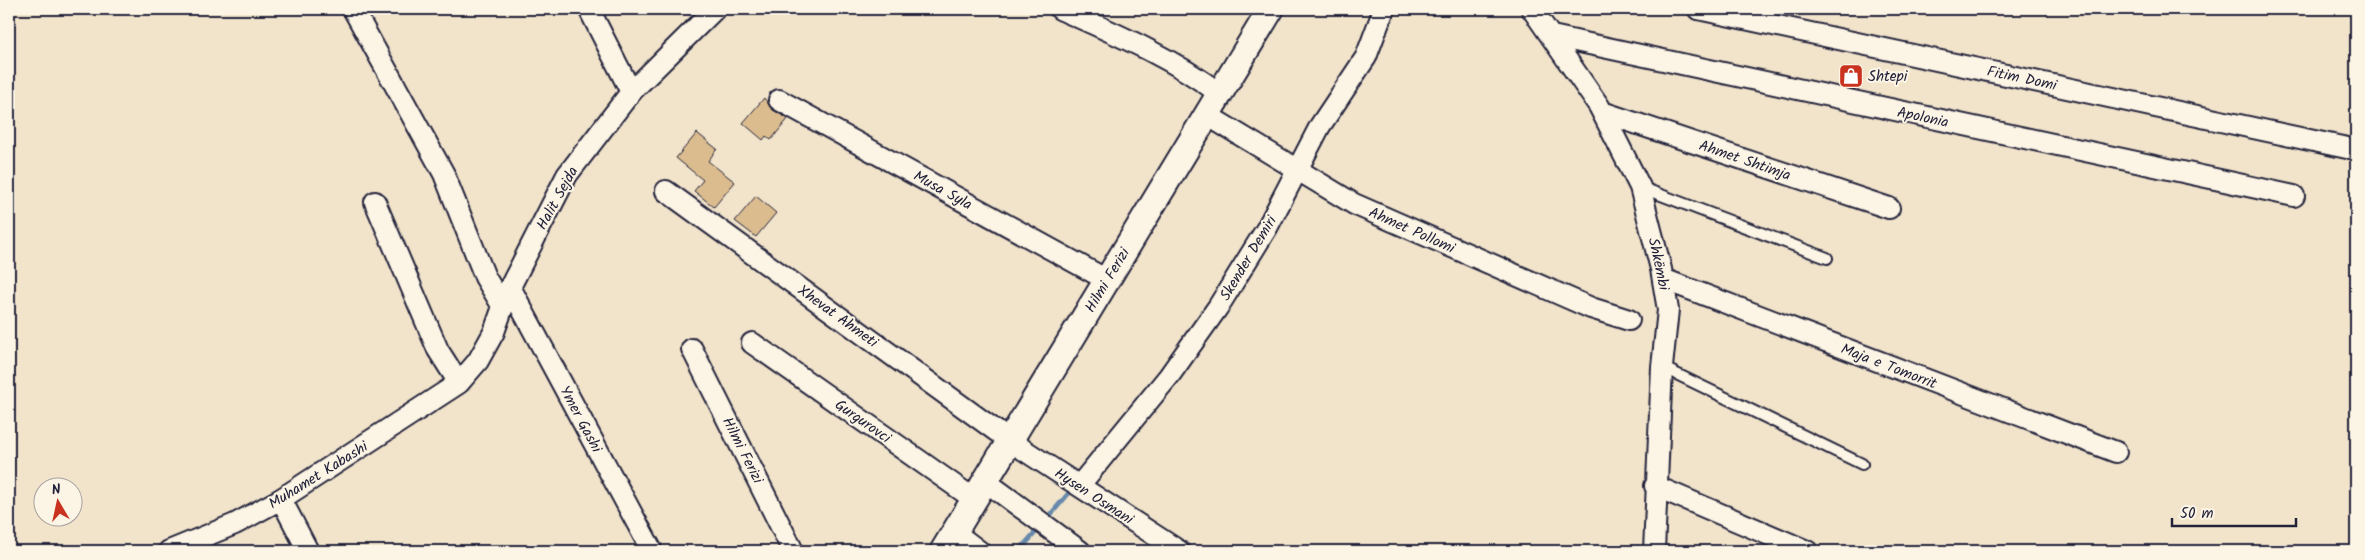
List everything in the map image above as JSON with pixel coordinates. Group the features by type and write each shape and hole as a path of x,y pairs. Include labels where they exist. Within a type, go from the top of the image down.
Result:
{"street":[{"path":"353,9 444,174 485,277 503,307"},
{"path":"589,9 631,92"},
{"name":"Halit Sejda","path":"510,287 567,175 631,92 715,9"},
{"path":"1060,9 1109,31 1201,79 1220,94"},
{"name":"Hilmi Ferizi","path":"949,542 1271,9"},
{"name":"Skender Demiri","path":"1074,483 1163,383 1218,307 1267,228 1291,168 1366,56 1384,9"},
{"name":"Shkëmbi","path":"1532,9 1602,112 1640,187 1663,279 1668,310 1662,367 1655,486 1654,551"},
{"name":"Fitim Domi","path":"1698,9 2347,148"},
{"name":"Apolonia","path":"1552,36 2294,196"},
{"name":"Musa Syla","path":"779,100 1107,280"},
{"name":"Ahmet Shtimja","path":"1602,112 1889,208"},
{"name":"Ahmet Pollomi","path":"1207,115 1291,168 1354,204 1590,308 1629,320"},
{"name":"Xhevat Ahmeti","path":"666,191 1010,441"},
{"path":"375,202 438,350 459,383"},
{"name":"Maja e Tomorrit","path":"1663,279 2116,452"},
{"name":"Muhamet Kabashi","path":"182,549 235,524 281,499 459,383 478,361 494,332 510,287"},
{"name":"Ymer Gashi","path":"510,287 652,551"},
{"name":"Gurgurovci","path":"752,343 980,490 1034,517 1080,551"},
{"name":"Hilmi Ferizi","path":"692,350 793,551"},
{"name":"Hysen Osmani","path":"1010,441 1179,551"},
{"path":"1655,486 1807,551"},
{"path":"281,499 308,551"},
{"path":"949,542 979,551"}],"lane":[{"path":"1640,187 1827,258"},
{"path":"1662,367 1862,464"}],"building":[{"path":"764,98 773,110 788,119 771,140 766,136 763,140 743,123"},
{"path":"697,133 717,149 708,161 735,182 714,207 694,191 703,180 676,158"},
{"path":"756,196 776,213 756,237 735,221"}],"waterway":[{"path":"1046,520 1074,487"},
{"path":"1019,551 1040,527"}],"place":[{"name":"Shtepi","path":"1851,76"}]}
